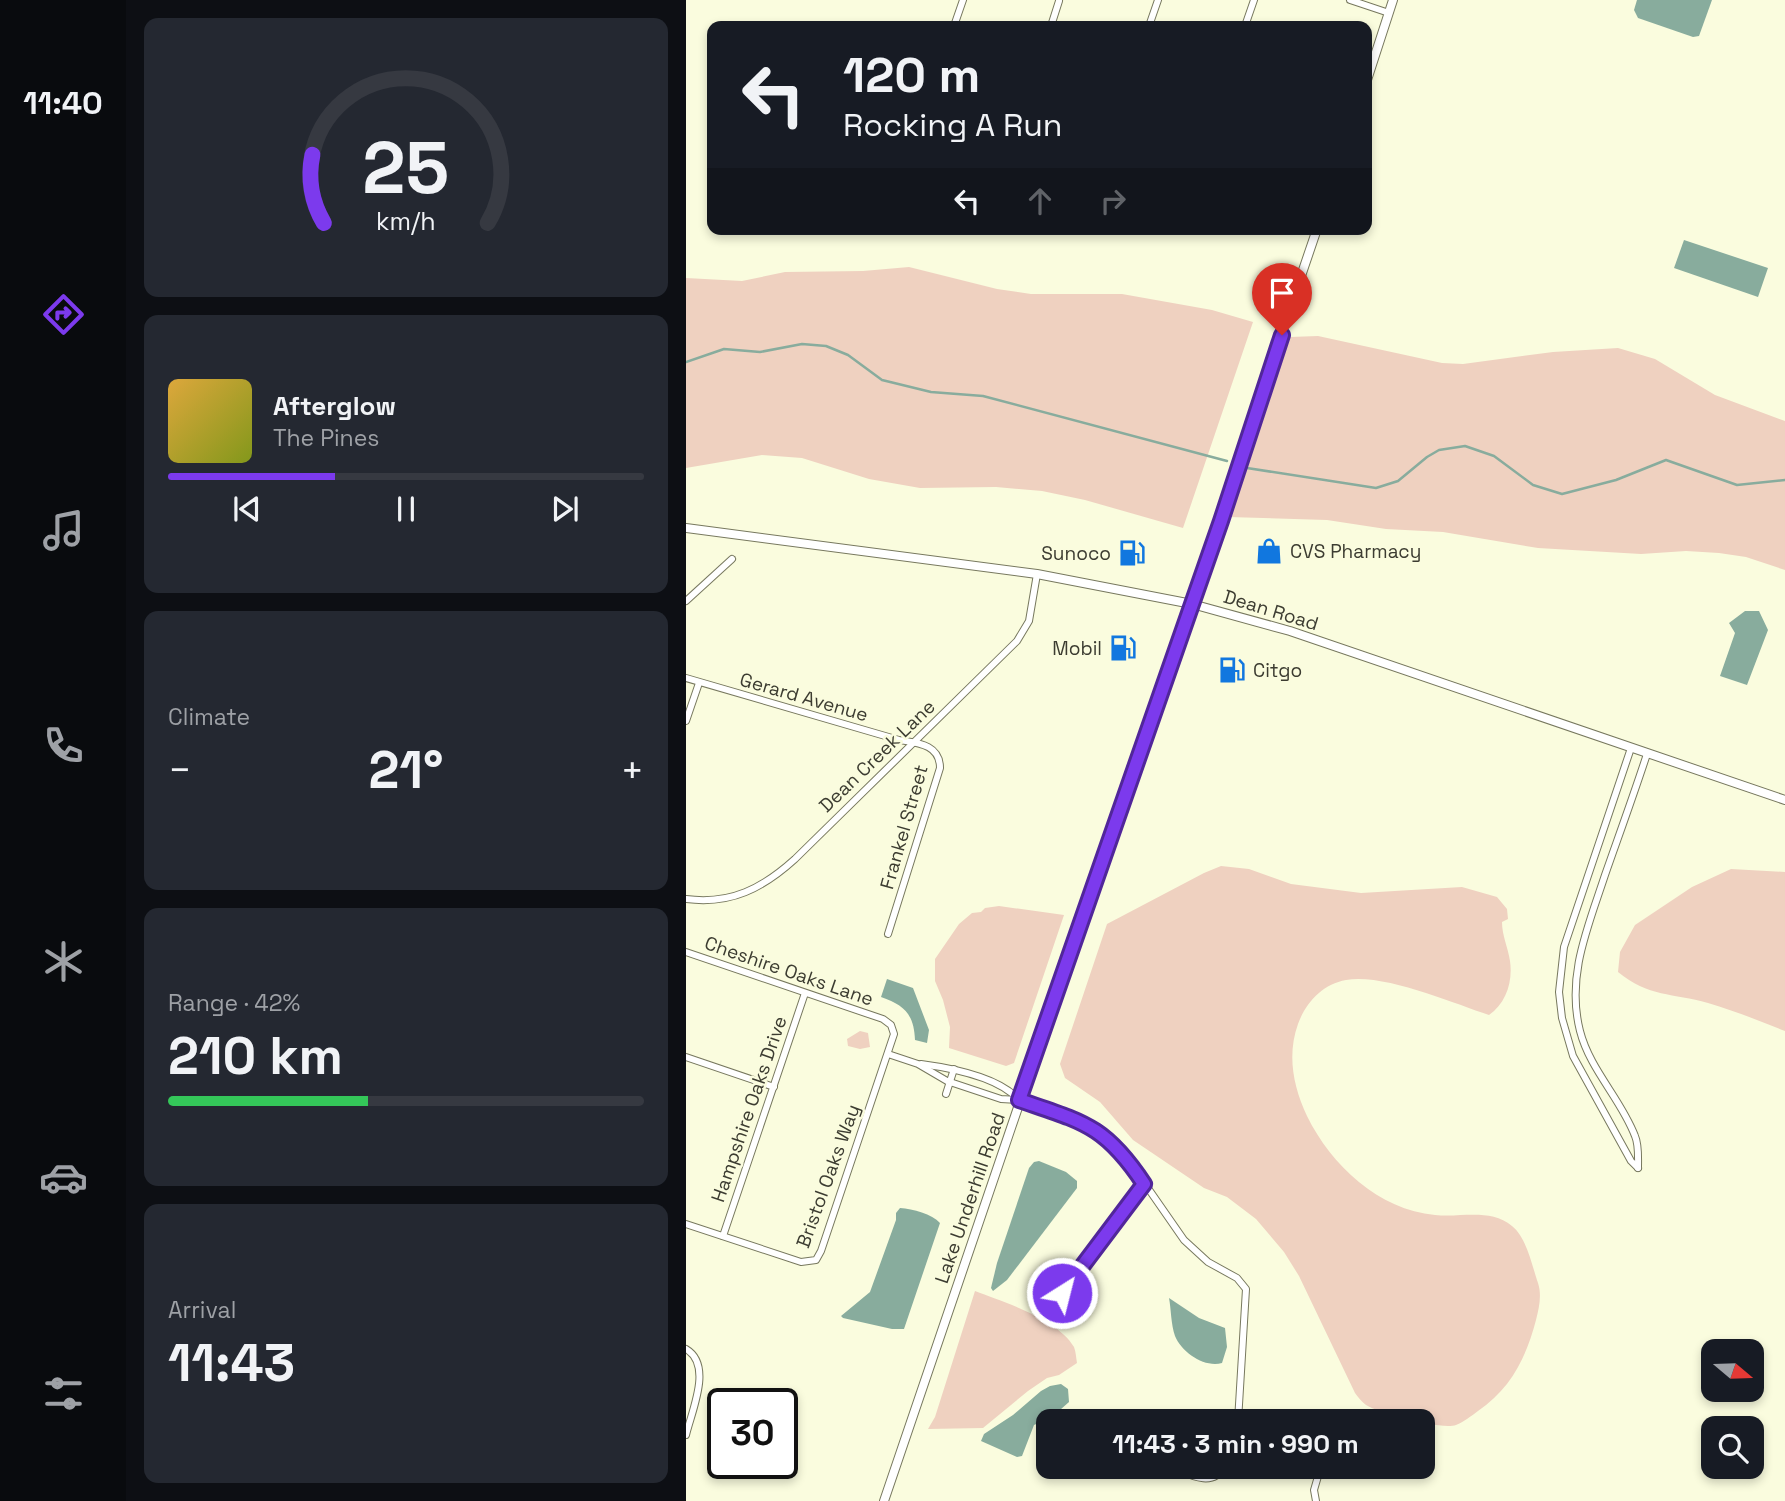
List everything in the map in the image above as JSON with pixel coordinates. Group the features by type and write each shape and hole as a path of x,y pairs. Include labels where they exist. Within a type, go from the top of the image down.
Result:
{"street":[{"path":"956,21 963,0"},
{"path":"1151,21 1158,0"},
{"path":"1247,21 1254,0"},
{"path":"1350,0 1389,13"},
{"path":"1372,64 1393,0"},
{"path":"1053,21 1059,1"},
{"name":"Lake Underhill Road","path":"884,1501 1019,1100 1192,604 1315,235"},
{"name":"Dean Road","path":"686,527 1037,574 1192,604 1290,631 1785,800"},
{"path":"686,601 732,559"},
{"name":"Dean Creek Lane","path":"686,900 724,899 746,893 766,883 795,859 1021,636 1030,616 1037,574"},
{"name":"Gerard Avenue","path":"686,678 914,743"},
{"path":"686,721 699,683"},
{"name":"Frankel Street","path":"888,934 940,768 939,758 931,748 914,743"},
{"path":"1631,748 1564,947 1559,992 1562,1018 1573,1056 1631,1161 1638,1168 1636,1137 1591,1059 1581,1032 1575,979 1578,955 1587,924 1647,754"},
{"name":"Cheshire Oaks Lane","path":"686,952 889,1023 894,1034 888,1054"},
{"name":"Hampshire Oaks Drive","path":"723,1236 805,993"},
{"path":"888,1054 918,1064 954,1069 1007,1087 1019,1100"},
{"name":"Bristol Oaks Way","path":"686,1224 803,1263 814,1261 819,1256 888,1054"},
{"path":"686,1057 774,1087"},
{"path":"918,1064 950,1082 1001,1099 1019,1100 1077,1120 1100,1133 1121,1151 1169,1222 1189,1246 1208,1262 1237,1278 1246,1289 1239,1409"},
{"path":"946,1094 954,1069"},
{"path":"1058,1310 1063,1291 1144,1184"},
{"path":"686,1349 698,1360 701,1373 686,1435"},
{"path":"1316,1501 1314,1490 1317,1479"}],"shaded area":[{"path":"1637,0 1712,0 1699,36 1693,37 1638,18 1634,10"},
{"path":"1684,240 1768,268 1758,297 1674,268"},
{"path":"909,267 997,289 1031,294 1122,294 1212,310 1253,322 1183,528 1085,500 1042,491 996,487 920,488 869,479 802,458 762,455 686,468 686,278 742,281 785,272 863,271"},
{"path":"1318,336 1442,363 1463,364 1553,352 1618,348 1655,359 1715,395 1785,421 1785,570 1746,557 1719,553 1686,551 1641,554 1538,548 1443,532 1386,529 1327,520 1228,517 1290,337"},
{"path":"1745,611 1759,611 1768,630 1747,685 1720,676 1735,633 1729,623"},
{"path":"1221,866 1249,869 1291,884 1361,893 1462,887 1497,897 1507,909 1508,919 1502,922 1510,961 1509,984 1504,998 1489,1015 1398,985 1361,979 1346,980 1330,985 1316,995 1306,1008 1298,1024 1292,1059 1295,1082 1307,1116 1329,1151 1359,1182 1376,1194 1414,1211 1445,1216 1485,1215 1503,1220 1517,1231 1525,1245 1540,1297 1527,1347 1516,1371 1500,1392 1465,1421 1456,1425 1438,1425 1435,1424 1435,1409 1374,1409 1365,1404 1355,1393 1299,1276 1284,1252 1256,1219 1227,1197 1204,1188 1133,1140 1100,1102 1065,1078 1060,1064 1107,924"},
{"path":"1731,869 1785,872 1785,1031 1708,1003 1650,990 1618,972 1620,952 1635,925 1692,887"},
{"path":"999,906 1064,915 1014,1063 1006,1066 949,1048 950,1027 935,981 935,959 959,924 972,913"},
{"path":"887,979 913,988 929,1030 927,1043 915,1040 910,1017 902,1007 881,997"},
{"path":"860,1031 868,1033 870,1047 860,1049 848,1046 847,1039"},
{"path":"1039,1161 1066,1172 1077,1181 1077,1188 1007,1280 993,1291 991,1288 997,1263 1029,1168"},
{"path":"900,1208 922,1212 940,1223 904,1329 892,1329 843,1318 841,1316 870,1292"},
{"path":"975,1291 1015,1306 1056,1328 1074,1347 1077,1363 1028,1391 983,1428 928,1429 935,1417"},
{"path":"1169,1298 1199,1318 1225,1328 1227,1347 1222,1363 1208,1363 1195,1358 1178,1342"},
{"path":"1061,1384 1068,1389 1069,1402 1061,1409 1036,1409 1036,1424 1022,1456 1017,1457 981,1441 984,1434 1050,1386"}],"waterway":[{"path":"686,362 724,349 760,352 802,344 826,346 848,355 882,380 931,392 983,396 1227,461"},
{"path":"1247,468 1376,488 1398,481 1439,450 1465,446 1494,456 1533,485 1562,494 1616,480 1666,460 1737,485 1785,480"}],"place":[{"name":"CVS Pharmacy","path":"1269,551"},
{"name":"Sunoco","path":"1132,553"},
{"name":"Mobil","path":"1123,648"},
{"name":"Citgo","path":"1232,670"}],"route":[{"path":"1062,1293 1144,1184 1121,1151 1100,1133 1077,1120 1019,1100 1221,521 1282,335"}]}
